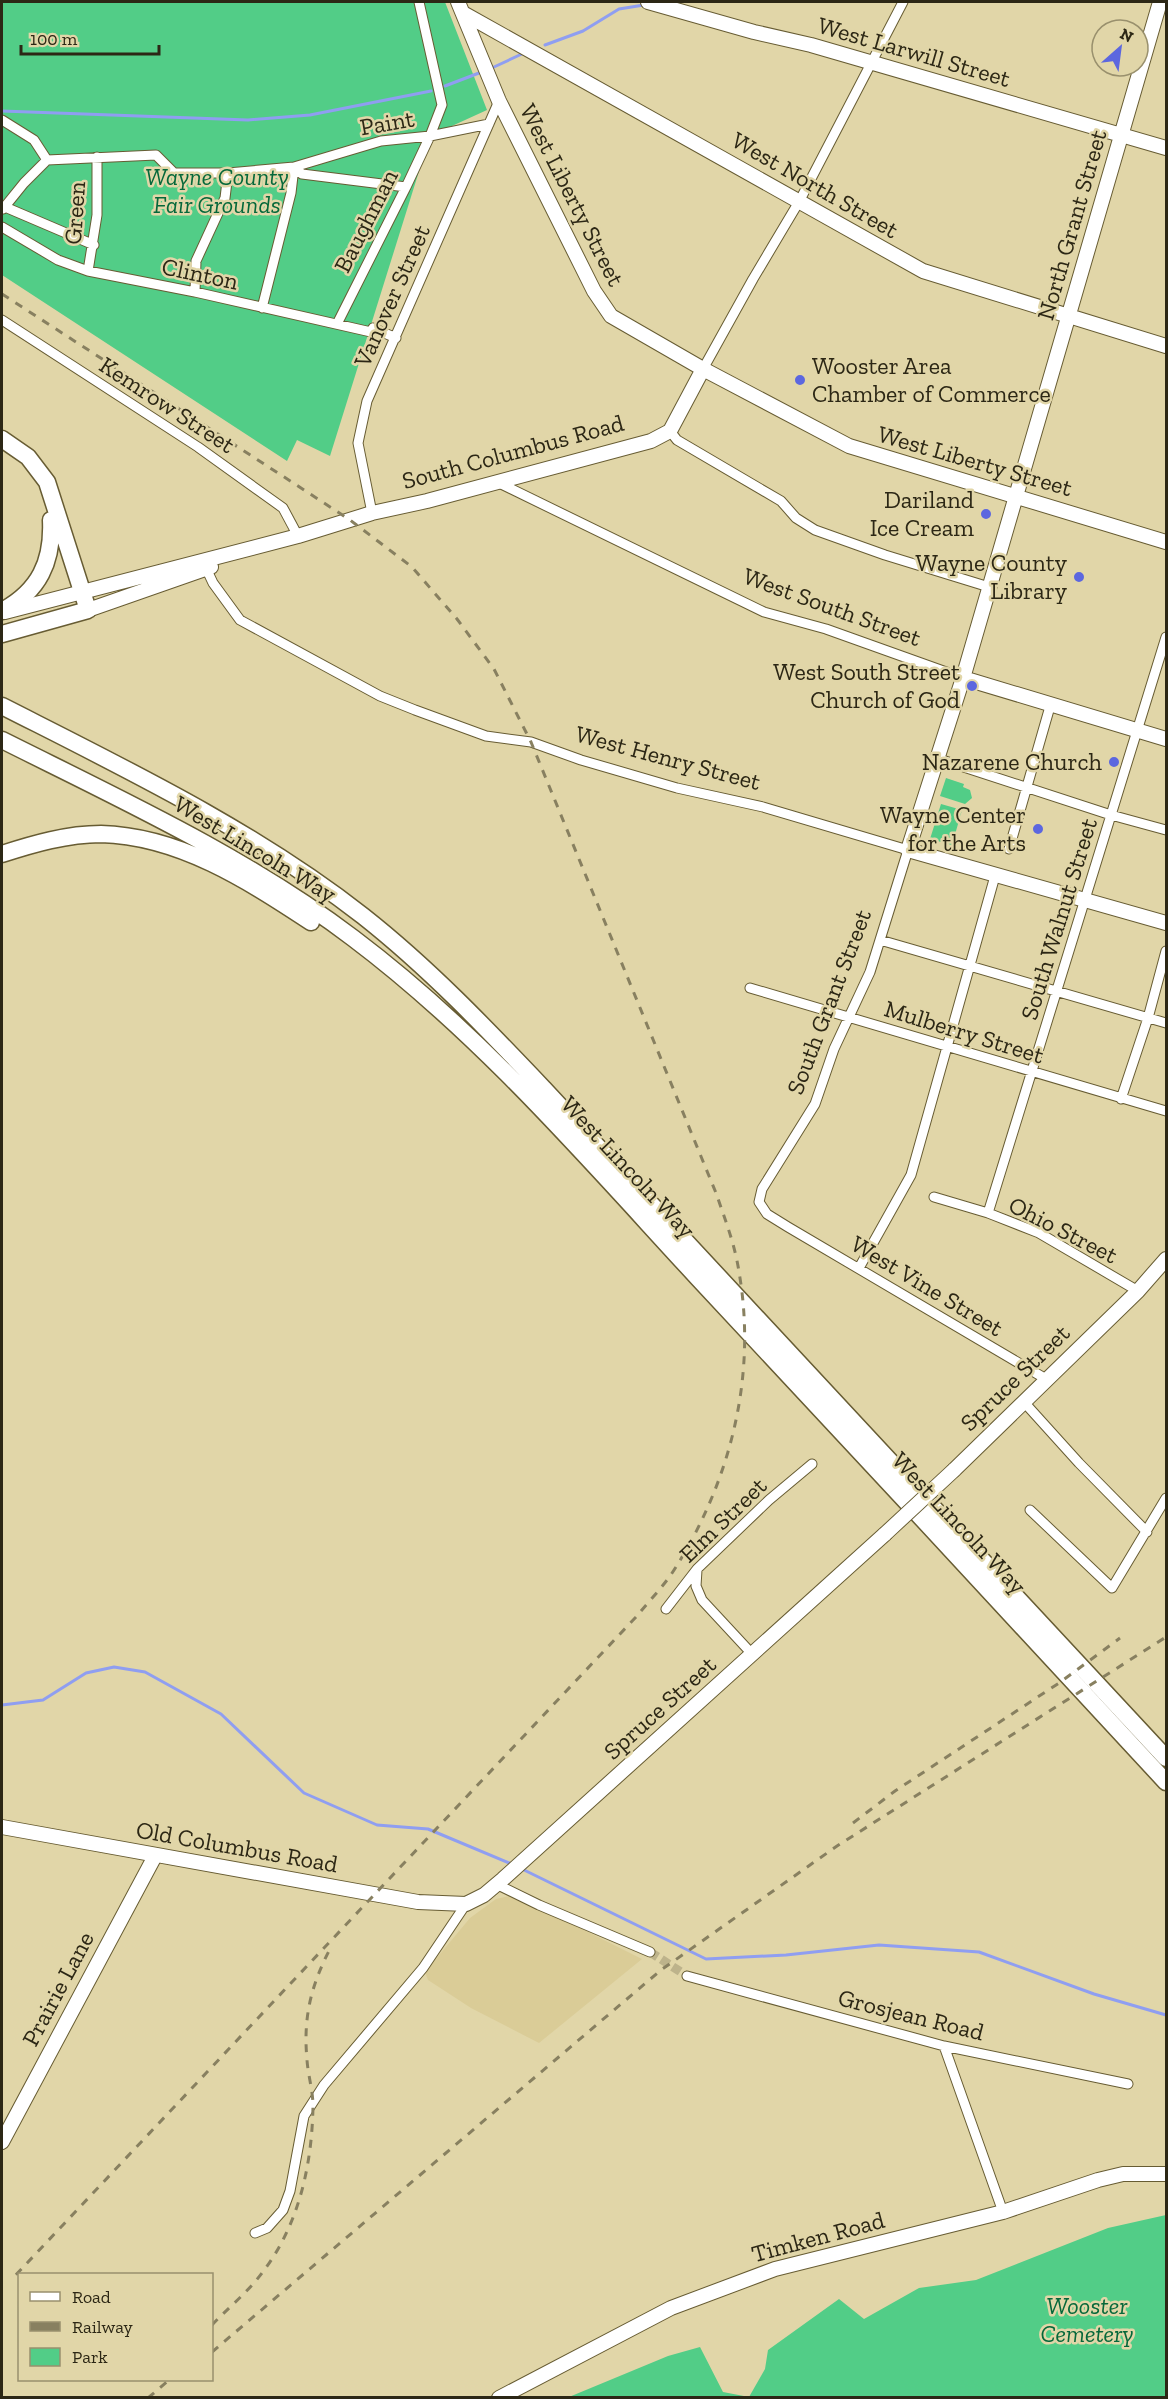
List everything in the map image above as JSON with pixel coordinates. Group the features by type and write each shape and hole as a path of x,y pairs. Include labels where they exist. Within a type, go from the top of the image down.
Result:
{"highway":[{"path":"2,439 28,457 47,482 84,611"},
{"path":"2,449 17,460 34,478 78,592"},
{"path":"2,612 26,595 42,572 50,550 51,520"},
{"name":"South Columbus Road","path":"2,634 84,611"},
{"path":"2,698 79,738 112,762"},
{"name":"West Lincoln Way","path":"2,706 228,825 295,867 363,916 441,982 536,1080 1014,1594"},
{"name":"West Lincoln Way","path":"2,740 190,836 292,896 383,961 444,1014 548,1117 1167,1782"},
{"path":"2,854 57,839 99,834 145,838 184,851 252,885 349,946 402,985 482,1050"},
{"path":"1014,1594 1083,1657 1167,1747"},
{"path":"1014,1594 1167,1758"}],"street":[{"name":"Baughman","path":"337,324 406,187 442,105 419,2"},
{"name":"West Larwill Street","path":"648,2 1167,148"},
{"path":"903,2 800,200 753,279 670,431 676,440 781,501 796,518 815,530 885,555 989,587"},
{"name":"North Grant Street","path":"1016,496 1159,2"},
{"name":"West Liberty Street","path":"461,7 499,101 603,306 611,316 703,369 849,446 1167,542"},
{"name":"West North Street","path":"461,7 923,271 1167,346"},
{"name":"Vanover Street","path":"372,513 358,443 367,401 499,101"},
{"path":"2,120 34,140 47,160"},
{"name":"Paint","path":"294,167 381,141 430,136 489,124"},
{"path":"94,245 3,209 47,160 97,157 156,155 174,173 228,173 294,167 302,174 406,187"},
{"name":"Green","path":"88,271 98,215 97,157"},
{"path":"262,308 291,193 294,167"},
{"path":"195,292 196,261 225,198 228,173"},
{"name":"Clinton","path":"2,227 58,260 88,271 195,292 371,332 373,328 396,338"},
{"name":"Kemrow Street","path":"2,320 198,447 282,508 298,536"},
{"name":"South Columbus Road","path":"2,612 78,592 205,564 372,513 651,441 670,431"},
{"name":"West South Street","path":"497,482 764,612 826,629 963,678 1167,739"},
{"name":"South Grant Street","path":"788,1227 767,1214 759,1202 762,1189 815,1104 834,1049 870,972 963,678 1016,496"},
{"name":"South Columbus Road","path":"84,611 205,564"},
{"name":"West Henry Street","path":"205,564 213,583 240,620 380,696 415,710 486,736 531,741 677,788 763,807 995,876 1086,899 1167,923"},
{"name":"South Walnut Street","path":"988,1213 1167,637"},
{"path":"1009,849 1051,703"},
{"path":"936,758 1027,789 1167,830"},
{"path":"860,1268 911,1174 995,876"},
{"path":"880,940 1167,1023"},
{"path":"1122,1099 1167,951"},
{"name":"Mulberry Street","path":"750,988 1167,1111"},
{"name":"Ohio Street","path":"934,1197 988,1213 1039,1233 1138,1292"},
{"name":"West Vine Street","path":"788,1227 1046,1379"},
{"name":"Spruce Street","path":"255,2233 267,2228 283,2210 290,2191 304,2116 324,2085 423,1968 466,1904 484,1895 542,1845 885,1534 1138,1292 1167,1259"},
{"path":"1023,1401 1079,1463 1147,1532"},
{"name":"Elm Street","path":"666,1609 698,1569 769,1500 812,1464"},
{"path":"1030,1510 1112,1588 1167,1498"},
{"path":"698,1569 696,1586 702,1600 753,1654"},
{"name":"Old Columbus Road","path":"2,1827 418,1902 466,1904"},
{"name":"Prairie Lane","path":"2,2142 155,1856"},
{"path":"500,1882 539,1905 650,1952"},
{"name":"Grosjean Road","path":"687,1976 944,2046 1128,2084"},
{"path":"944,2046 1003,2212"},
{"name":"Timken Road","path":"499,2397 639,2323 737,2282 794,2264 1003,2212 1098,2180 1124,2174 1167,2174"}],"shaded area":[{"path":"509,1896 524,1900 642,1959 539,2043 471,2008 428,1980 425,1972 470,1918 496,1899"}],"green space":[{"name":"Wayne County Fair Grounds","path":"2,2 445,2 487,110 430,136 330,456 297,440 287,461 2,275"},
{"path":"946,778 964,784 963,787 970,790 972,798 965,804 940,796"},
{"path":"941,804 962,810 952,845 930,839"},
{"name":"Wooster Cemetery","path":"1166,2215 1166,2397 749,2397 765,2369 768,2350 839,2299 864,2319 919,2288 976,2280 1108,2228"},
{"path":"700,2347 723,2392 749,2397 569,2397 668,2356"}],"waterway":[{"path":"545,45 583,31 619,9 644,5"},
{"path":"494,67 524,53"},
{"path":"445,86 479,73"},
{"path":"2,111 248,120 310,115 431,91"},
{"path":"2,1705 43,1700 86,1673 114,1667 145,1672 221,1714 304,1793 377,1825 428,1829 514,1865"},
{"path":"522,1869 706,1959 786,1955 879,1945 979,1952 1094,1994 1166,2015"}],"tunnel":[{"path":"650,1952 687,1976"}],"railway":[{"path":"2,294 350,520 412,567 457,619 494,669 531,742 716,1193 737,1262 744,1311 741,1387 735,1425 725,1462 712,1498 695,1533 662,1587 12,2279"},
{"path":"213,2351 661,1970 837,1846 1166,1637"},
{"path":"853,1823 895,1791 1059,1683 1120,1638"},
{"path":"213,2324 251,2287 275,2254 294,2215 301,2194 310,2150 313,2106 306,2030 314,1988 331,1947"},
{"path":"148,2398 168,2381"}],"place":[{"name":"Wooster Area Chamber of Commerce","path":"800,380"},
{"name":"Dariland Ice Cream","path":"986,514"},
{"name":"Wayne County Library","path":"1079,577"},
{"name":"West South Street Church of God","path":"972,686"},
{"name":"Nazarene Church","path":"1114,762"},
{"name":"Wayne Center for the Arts","path":"1038,829"}]}
